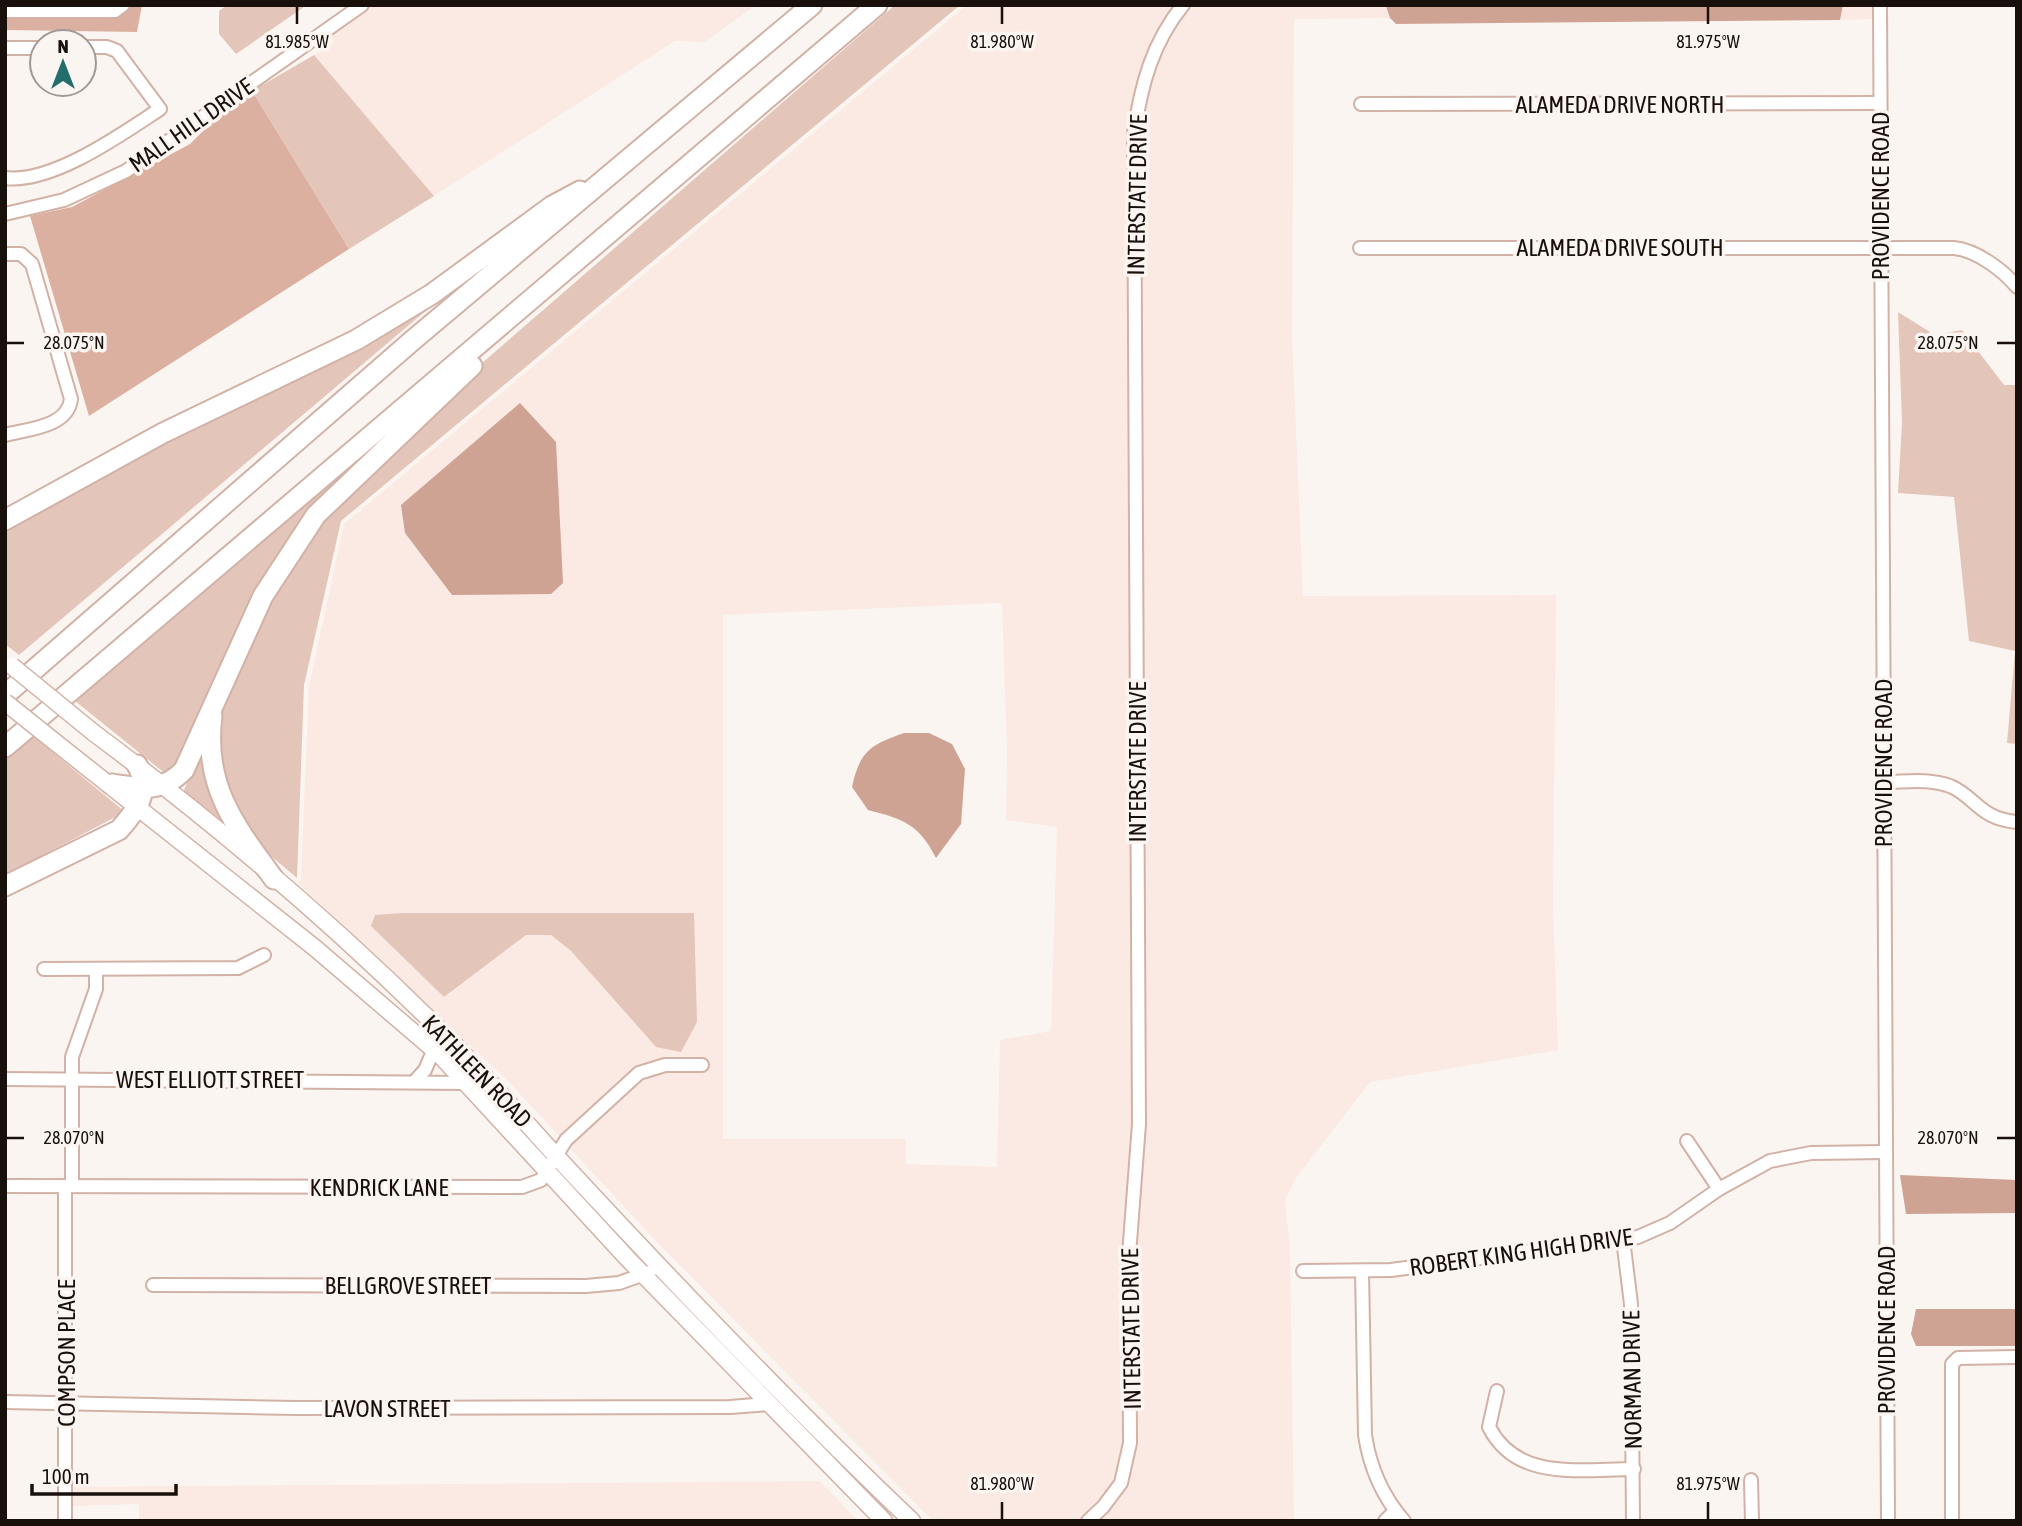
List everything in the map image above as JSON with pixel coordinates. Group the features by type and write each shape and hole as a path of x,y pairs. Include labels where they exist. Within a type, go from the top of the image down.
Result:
{"highway":[{"path":"5,695 413,340 812,5"},
{"path":"5,747 877,5"},
{"path":"5,520 163,433 356,340 432,294 566,197 607,179"},
{"path":"5,886 119,830 149,794 184,770 262,596 316,515 622,223"},
{"path":"215,697 209,736 215,781 223,806 237,830 274,879"},
{"path":"137,765 149,794"},
{"path":"111,784 149,794"}],"main road":[{"path":"5,660 137,765"},
{"path":"5,702 111,784"},
{"name":"KATHLEEN ROAD","path":"149,794 274,879 350,944 444,1034 518,1111 659,1267 912,1521"},
{"name":"KATHLEEN ROAD","path":"149,794 324,955 434,1049 644,1276 884,1521"}],"street":[{"path":"7,9 115,11 123,5"},
{"name":"MALL HILL DRIVE","path":"5,214 64,200 126,171 362,5"},
{"name":"INTERSTATE DRIVE","path":"1090,1520 1121,1483 1132,1426 1129,1255 1139,1124 1134,133 1144,79 1153,54 1182,5"},
{"name":"PROVIDENCE ROAD","path":"1880,5 1888,1521"},
{"path":"5,178 33,177 102,148 160,109 117,51 98,47"},
{"path":"5,48 28,48"},
{"name":"ALAMEDA DRIVE NORTH","path":"1361,104 1880,103"},
{"name":"ALAMEDA DRIVE SOUTH","path":"1360,248 1962,249 2007,276 2017,287"},
{"path":"5,254 21,254 32,264 71,399 69,409 61,418 5,435"},
{"path":"1884,782 1921,780 1951,786 1979,809 2000,819 2017,822"},
{"path":"44,969 237,968 264,955"},
{"name":"COMPSON PLACE","path":"65,1521 72,1079 74,1047 96,989 96,969"},
{"path":"415,1081 425,1070 434,1049"},
{"path":"547,1171 566,1140 639,1073 665,1065 702,1065"},
{"name":"WEST ELLIOTT STREET","path":"5,1079 467,1083"},
{"path":"1687,1141 1718,1189"},
{"name":"ROBERT KING HIGH DRIVE","path":"1303,1271 1362,1271 1639,1237 1670,1223 1718,1189 1770,1161 1793,1155 1885,1152"},
{"name":"KENDRICK LANE","path":"5,1186 522,1187 541,1180 547,1171"},
{"name":"NORMAN DRIVE","path":"1623,1240 1631,1304 1633,1521"},
{"name":"BELLGROVE STREET","path":"153,1285 586,1286 619,1283 644,1276 659,1267"},
{"path":"1362,1271 1366,1445 1380,1488 1400,1516 1385,1521"},
{"path":"1952,1521 1951,1373 1955,1360 2017,1357"},
{"path":"1497,1391 1489,1427 1504,1450 1518,1460 1546,1469 1633,1469"},
{"name":"LAVON STREET","path":"5,1402 282,1408 730,1407 769,1404"},
{"path":"1751,1479 1752,1521"}],"shaded area":[{"path":"130,5 142,5 137,32 98,31 98,28 5,30 5,16 128,8"},
{"path":"227,5 307,5 236,54 219,34 219,11"},
{"path":"371,5 756,5 705,42 675,41 434,196 314,55 334,43 330,34"},
{"path":"895,5 960,5 341,521 304,685 297,878 259,846 218,781 215,725 251,631 314,529 459,383"},
{"path":"967,5 1176,5 1149,51 1133,104 1133,1152 1124,1255 1125,1442 1116,1480 1100,1503 1078,1521 933,1521 653,1238 568,1146 642,1078 665,1070 707,1070 707,1059 665,1059 637,1068 561,1138 508,1081 298,883 301,878 309,686 344,524","holes":["1002,603 1007,751 1006,820 1057,827 1051,1031 1000,1040 997,1167 906,1164 906,1139 723,1139 723,615","403,913 697,951 656,1047 571,951 551,935 526,935 444,997"]},
{"path":"1189,5 1387,5 1390,18 1294,19 1292,335 1303,596 1556,595 1553,905 1558,1050 1370,1082 1296,1178 1285,1200 1290,1247 1294,1521 1097,1521 1135,1444 1137,1425 1134,1255 1144,1124 1139,134 1143,106 1157,56"},
{"path":"1843,5 1875,5 1875,19 1840,20"},
{"path":"1843,5 1840,20 1396,24 1390,18 1386,6"},
{"path":"314,55 434,196 349,249 252,91"},
{"path":"252,91 349,249 89,416 30,216 72,207 190,144 213,121"},
{"path":"435,303 19,655 5,644 5,527"},
{"path":"1898,312 1938,337 1939,334 1962,330 2004,385 2017,385 2017,744 2007,743 2015,651 1969,641 1954,497 1898,493 1902,423"},
{"path":"520,403 556,442 563,583 551,594 452,595 405,533 401,505"},
{"path":"354,464 321,504 182,755 167,775 75,701"},
{"path":"904,733 929,733 952,744 965,769 961,824 936,858 916,830 900,820 868,810 852,787 859,765 868,751 883,741"},
{"path":"33,736 125,812 5,875 5,760"},
{"path":"201,746 210,792 224,826 183,793"},
{"path":"694,913 697,1022 681,1052 656,1047 571,951 551,935 526,935 444,997 371,926 375,915"},
{"path":"1900,1175 2017,1180 2017,1213 1906,1214"},
{"path":"1916,1309 2017,1309 2017,1346 1916,1346 1911,1334"},
{"path":"820,1481 858,1521 139,1521 139,1504 70,1506 71,1487"}]}
